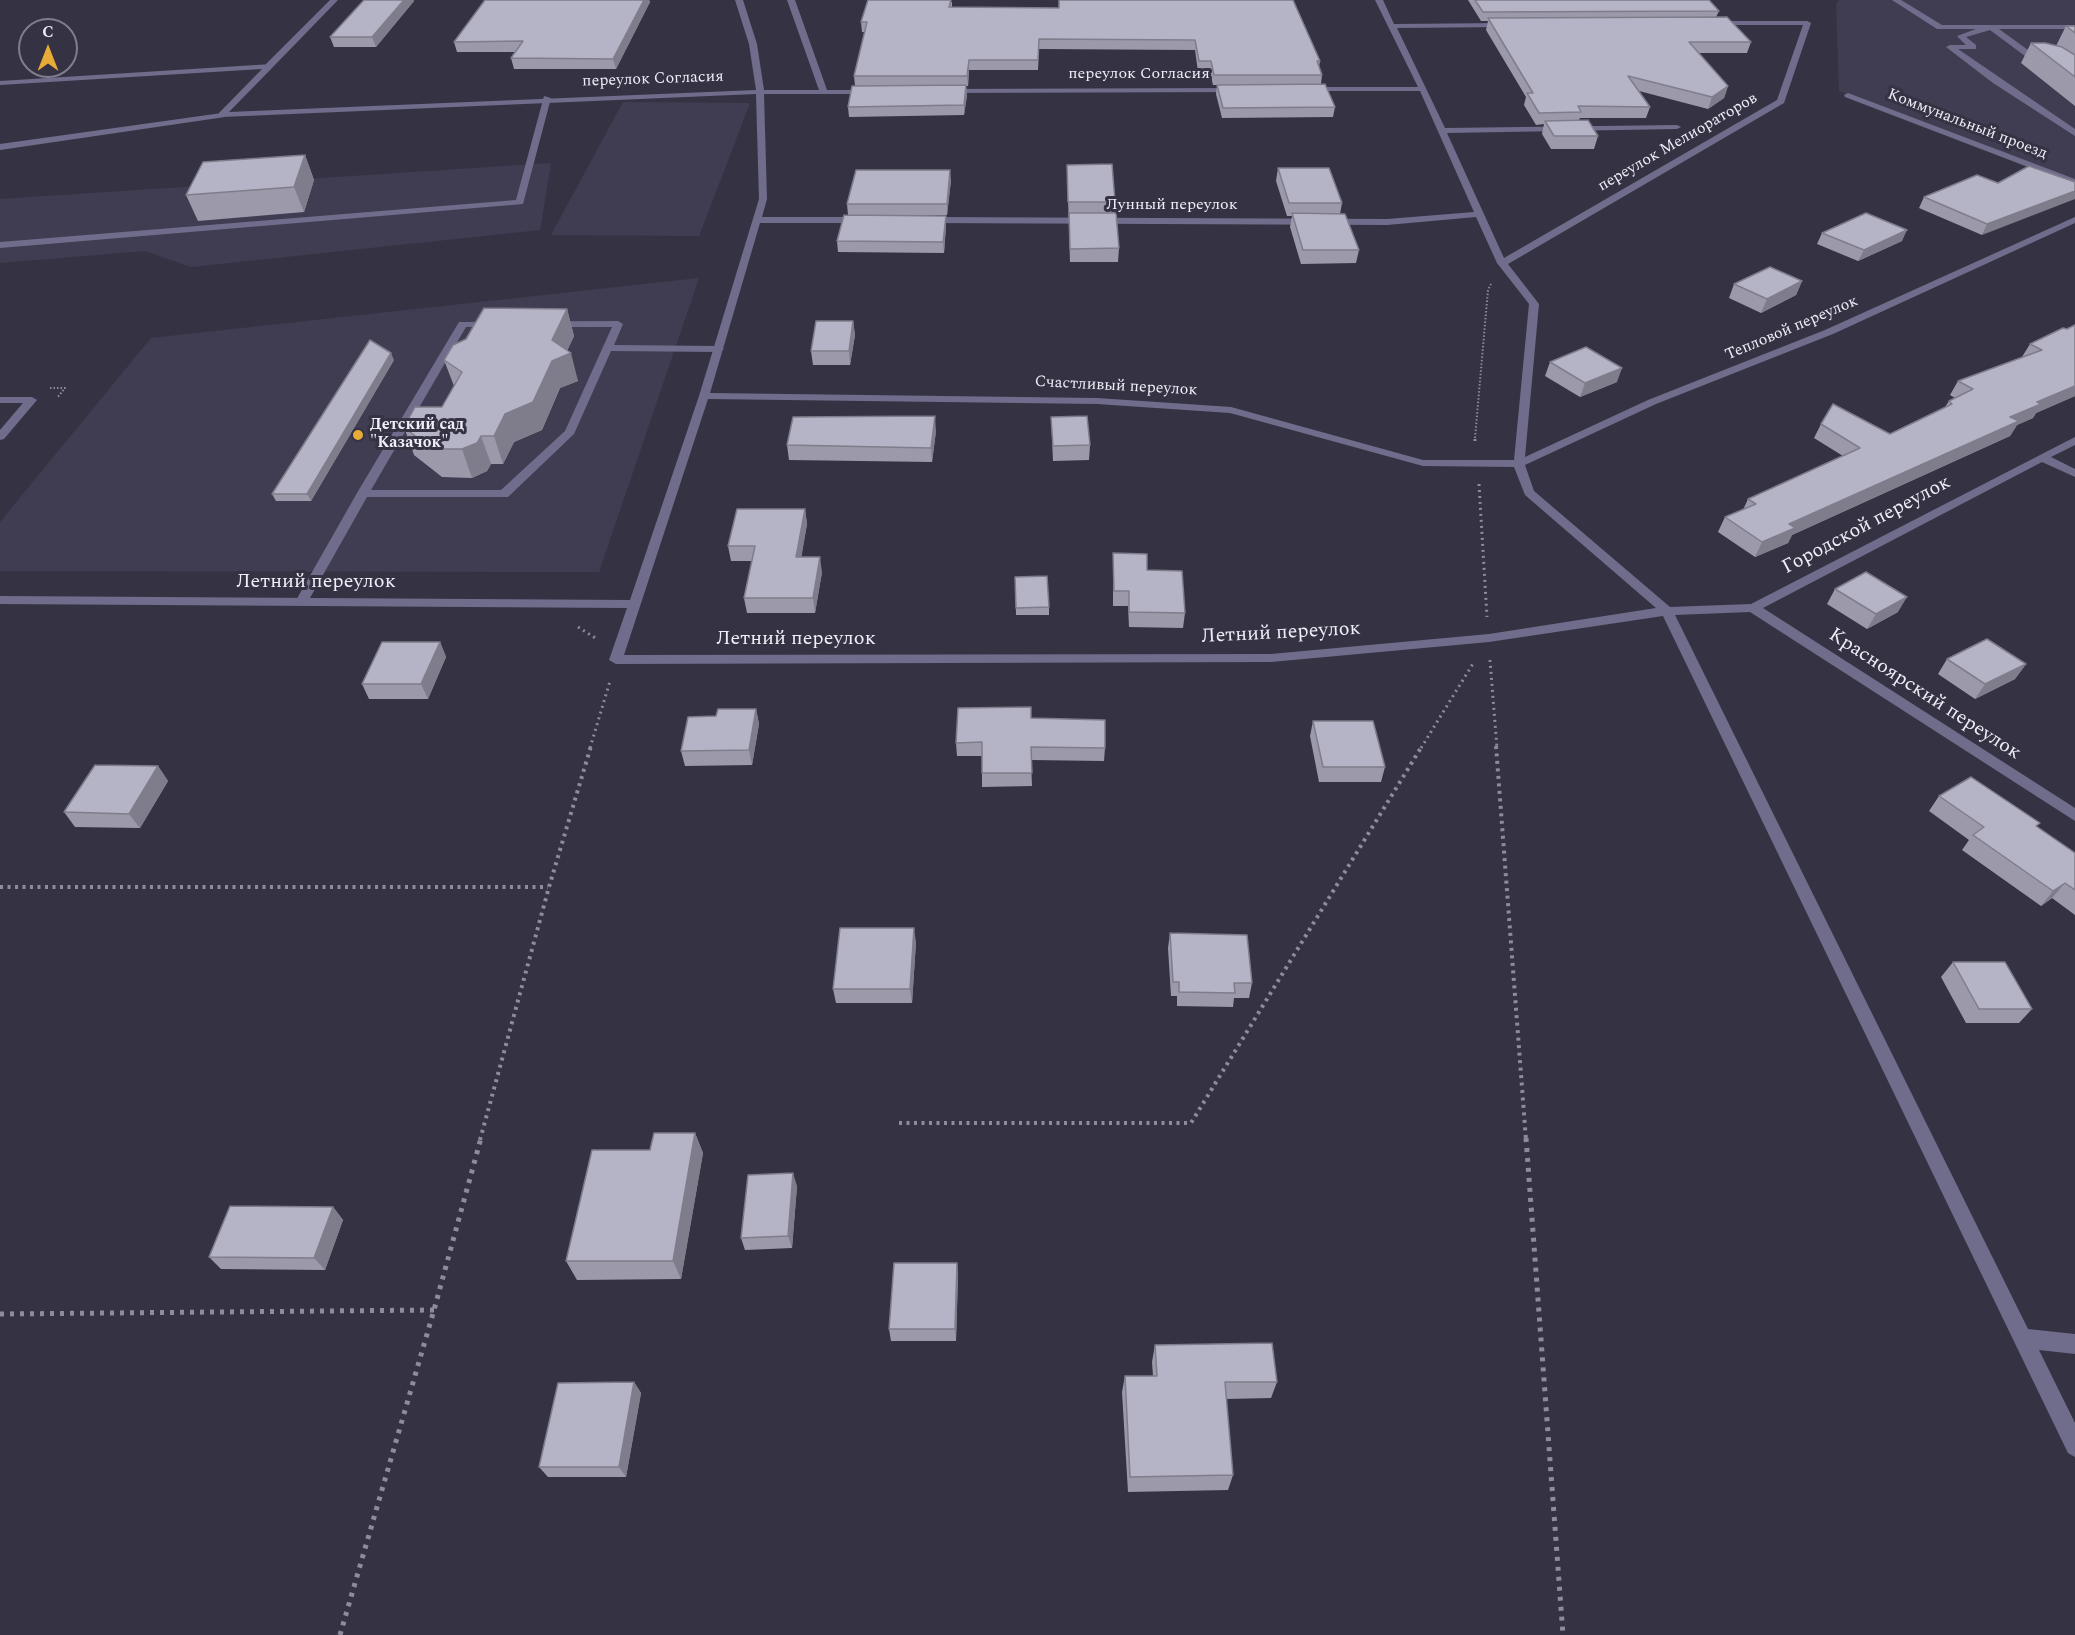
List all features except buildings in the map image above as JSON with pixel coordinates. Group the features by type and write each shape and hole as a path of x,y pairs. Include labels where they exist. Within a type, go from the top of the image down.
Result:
{"street":[{"path":"222,115 334,0"},
{"path":"616,660 704,396 763,200 760,92 753,45 739,0"},
{"path":"791,0 824,92"},
{"path":"1379,0 1423,89 1502,263 1534,304 1519,464 1529,492 1667,611 2075,1446"},
{"path":"1896,0 1940,27 2075,27"},
{"name":"переулок Мелиораторов","path":"1502,263 1781,101 1807,22 1700,24"},
{"path":"1391,26 1510,25"},
{"path":"1991,27 2032,57 2056,63 2075,78"},
{"path":"1991,27 1961,36 1973,47 1950,47 1996,81 2075,133"},
{"path":"0,83 269,66"},
{"path":"1304,89 1423,89"},
{"name":"переулок Согласия","path":"932,92 1244,90"},
{"name":"переулок Согласия","path":"0,147 222,115 547,98 760,92 884,92"},
{"name":"Коммунальный проезд","path":"1848,95 2075,182"},
{"path":"0,244 520,202 547,98"},
{"path":"1442,131 1677,127"},
{"name":"Лунный переулок","path":"910,220 1387,222 1478,214"},
{"path":"758,220 874,220"},
{"name":"Тепловой переулок","path":"1519,464 1652,402 1829,332 2075,220"},
{"path":"301,602 363,493 463,324 618,324 570,432 504,494 363,493"},
{"path":"607,348 719,349"},
{"name":"Счастливый переулок","path":"704,396 1097,401 1231,410 1423,463 1519,464"},
{"path":"0,400 32,400 0,437"},
{"name":"Городской переулок","path":"1667,611 1753,608 2075,440"},
{"path":"2041,457 2075,474"},
{"name":"Летний переулок","path":"0,600 634,604"},
{"name":"Красноярский переулок","path":"1753,608 2075,815"},
{"name":"Летний переулок","path":"616,660 1271,657 1489,638 1667,611"},
{"path":"2022,1338 2075,1344"}],"path":[{"path":"1502,263 1488,290 1475,440 1476,464 1563,1635"},
{"path":"577,627 597,639 623,639"},
{"path":"899,1123 1191,1123 1489,638"},
{"path":"340,1635 434,1310 549,887 616,660"},
{"path":"0,887 549,887"},
{"path":"0,1314 434,1310"}],"shaded area":[{"path":"1839,0 2075,0 2075,179 1839,91 1836,4"},
{"path":"623,102 750,103 699,236 551,235"},
{"path":"551,163 540,230 191,267 145,251 0,263 0,199"},
{"name":"Детский сад \"Казачок\"","path":"699,278 599,572 0,571 0,522 151,338"}],"place":[{"name":"Детский сад \"Казачок\"","path":"358,435"}]}
